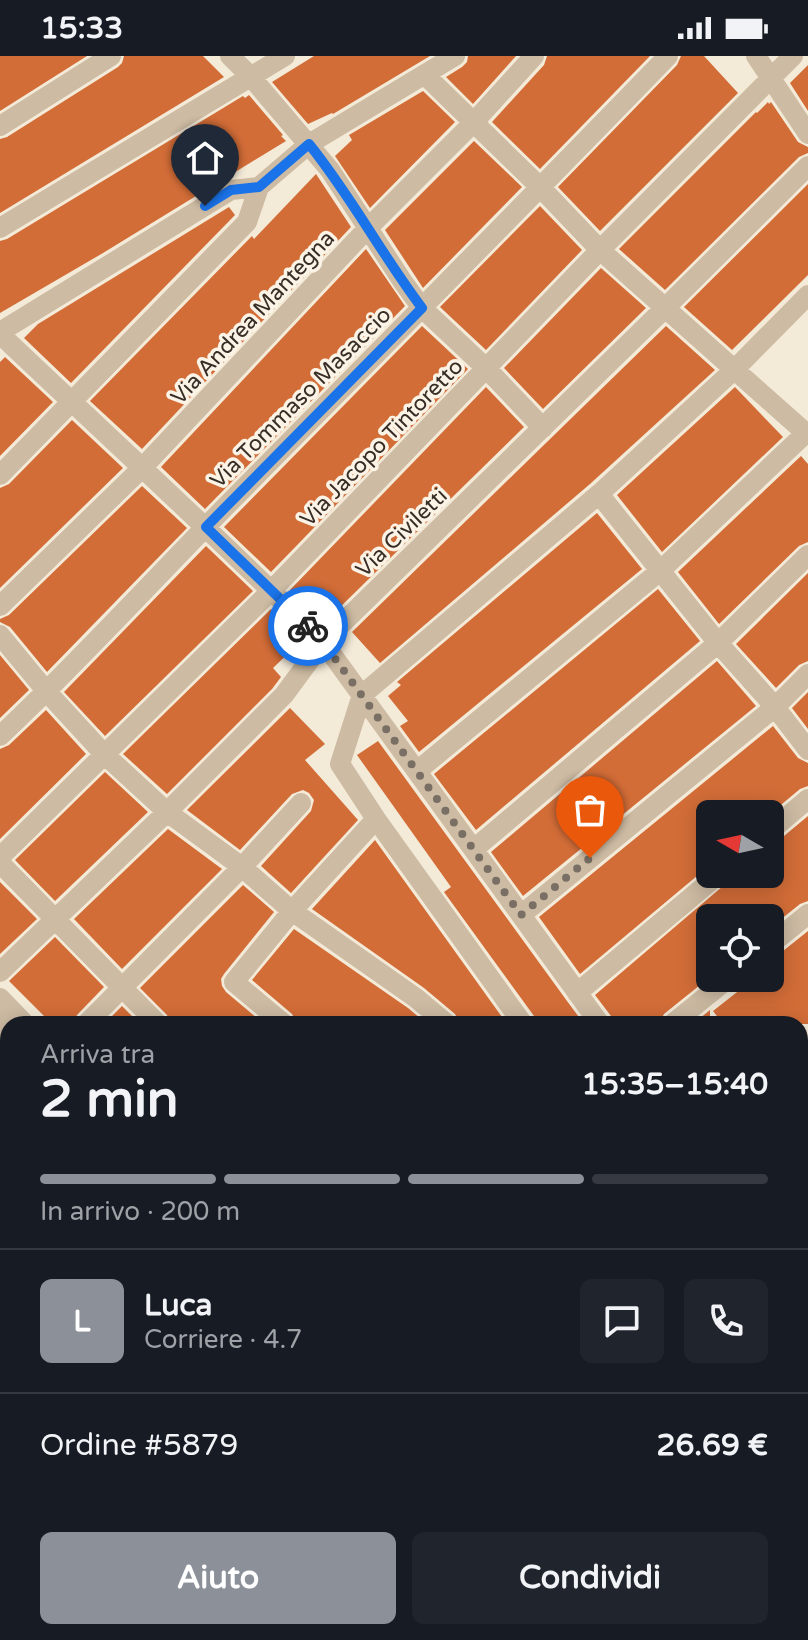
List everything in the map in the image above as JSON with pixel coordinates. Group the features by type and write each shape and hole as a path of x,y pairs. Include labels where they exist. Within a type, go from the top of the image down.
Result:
{"street":[{"path":"0,126 111,56"},
{"path":"230,56 330,170 422,308 486,368 543,428"},
{"path":"0,228 285,56"},
{"path":"0,475 247,222 259,187 309,144 455,56"},
{"name":"Via Andrea Mantegna","path":"0,606 143,467 534,56"},
{"name":"Via Tommaso Masaccio","path":"0,736 47,692 668,56"},
{"path":"756,56 808,134"},
{"name":"Via Jacopo Tintoretto","path":"0,860 272,590 600,250 793,56"},
{"path":"417,771 660,571 807,434 600,250 425,75"},
{"name":"Via Civiletti","path":"0,972 284,695 323,642 808,166"},
{"path":"259,187 231,190 0,333 323,642 594,1016"},
{"path":"517,1016 340,764 362,695 599,494 735,369 808,295"},
{"path":"599,494 808,750"},
{"path":"474,849 718,643 808,555"},
{"path":"0,635 104,754 167,812 242,867 292,911 437,1016"},
{"path":"521,915 775,707 808,674"},
{"path":"784,819 808,799"},
{"path":"94,1016 301,803"},
{"path":"274,1016 234,982 292,911 376,819"},
{"path":"0,860 150,1016"},
{"path":"577,993 702,888"},
{"path":"784,934 808,914"},
{"path":"682,1016 712,992"}],"building":[{"path":"0,56 87,56 0,111"},
{"path":"124,56 203,56 224,77 0,213 0,139 118,67"},
{"path":"314,56 430,56 333,114 308,124 272,82"},
{"path":"468,56 516,56 473,104 446,77 462,67"},
{"path":"547,56 650,56 540,169 492,122 544,65"},
{"path":"681,56 704,56 738,93 600,231 558,187 677,65"},
{"path":"808,65 808,111 790,83"},
{"path":"423,91 455,122 370,208 335,156 352,140 349,135"},
{"path":"249,95 286,141 0,313 0,241"},
{"path":"768,102 798,142 808,147 808,153 799,157 665,290 619,249"},
{"path":"474,141 522,187 423,288 385,230"},
{"path":"316,174 351,227 142,449 90,401"},
{"path":"808,184 808,275 732,350 684,307"},
{"path":"540,206 582,250 486,350 440,307"},
{"path":"229,207 235,215 71,383 24,338 38,324"},
{"path":"366,249 405,306 205,509 161,467"},
{"path":"601,268 646,308 543,409 504,368"},
{"path":"422,326 468,369 271,572 224,527"},
{"path":"666,326 715,370 590,484 380,663 352,632"},
{"path":"5,357 53,402 0,456 0,362"},
{"path":"486,387 524,427 332,615 330,613 321,621 290,590"},
{"path":"735,387 783,437 662,552 617,495"},
{"path":"72,420 123,468 0,588 0,488 9,484"},
{"path":"801,456 808,464 808,542 799,546 719,624 678,572"},
{"path":"142,486 187,528 47,672 0,619 9,615"},
{"path":"597,513 642,569 419,752 400,726 408,721 388,696 401,685 397,682"},
{"path":"206,546 253,591 105,736 64,692"},
{"path":"808,573 808,661 799,665 776,688 736,644"},
{"path":"658,589 700,641 476,830 434,774"},
{"path":"271,609 302,640 273,668 281,677 272,689 167,794 123,754"},
{"path":"0,655 29,690 0,718"},
{"path":"717,661 756,706 523,896 491,852"},
{"path":"808,692 808,729 792,708"},
{"path":"290,708 325,744 305,760 358,820 291,893 261,866 311,811 314,800 309,793 303,790 292,794 240,850 187,810"},
{"path":"46,710 86,754 0,839 0,749 9,745"},
{"path":"773,726 798,758 808,763 808,786 784,802 696,800 696,877 580,974 539,917"},
{"path":"378,741 578,1016 534,1016 444,892 451,887 357,755"},
{"path":"105,772 148,812 55,901 15,860"},
{"path":"808,816 808,901 784,917 784,904 702,904 721,888 784,888 784,836"},
{"path":"168,829 222,869 122,969 74,919"},
{"path":"375,840 501,1016 456,1016 424,988 312,909"},
{"path":"0,882 37,919 0,954"},
{"path":"243,885 274,912 221,979 226,992 254,1016 167,1016 140,988"},
{"path":"696,909 696,988 663,1016 611,1016 595,995"},
{"path":"294,929 418,1016 293,1016 252,980"},
{"path":"808,931 808,1016 717,1016 713,1011 737,992 784,992 784,950"},
{"path":"55,937 104,987 77,1016 44,1016 9,981"},
{"path":"122,1006 132,1016 112,1016"}],"way so far":[{"path":"308,626 323,642 521,915 590,858"}],"route":[{"path":"205,206 231,190 259,187 309,144 330,170 422,308 206,527 308,626"}]}
